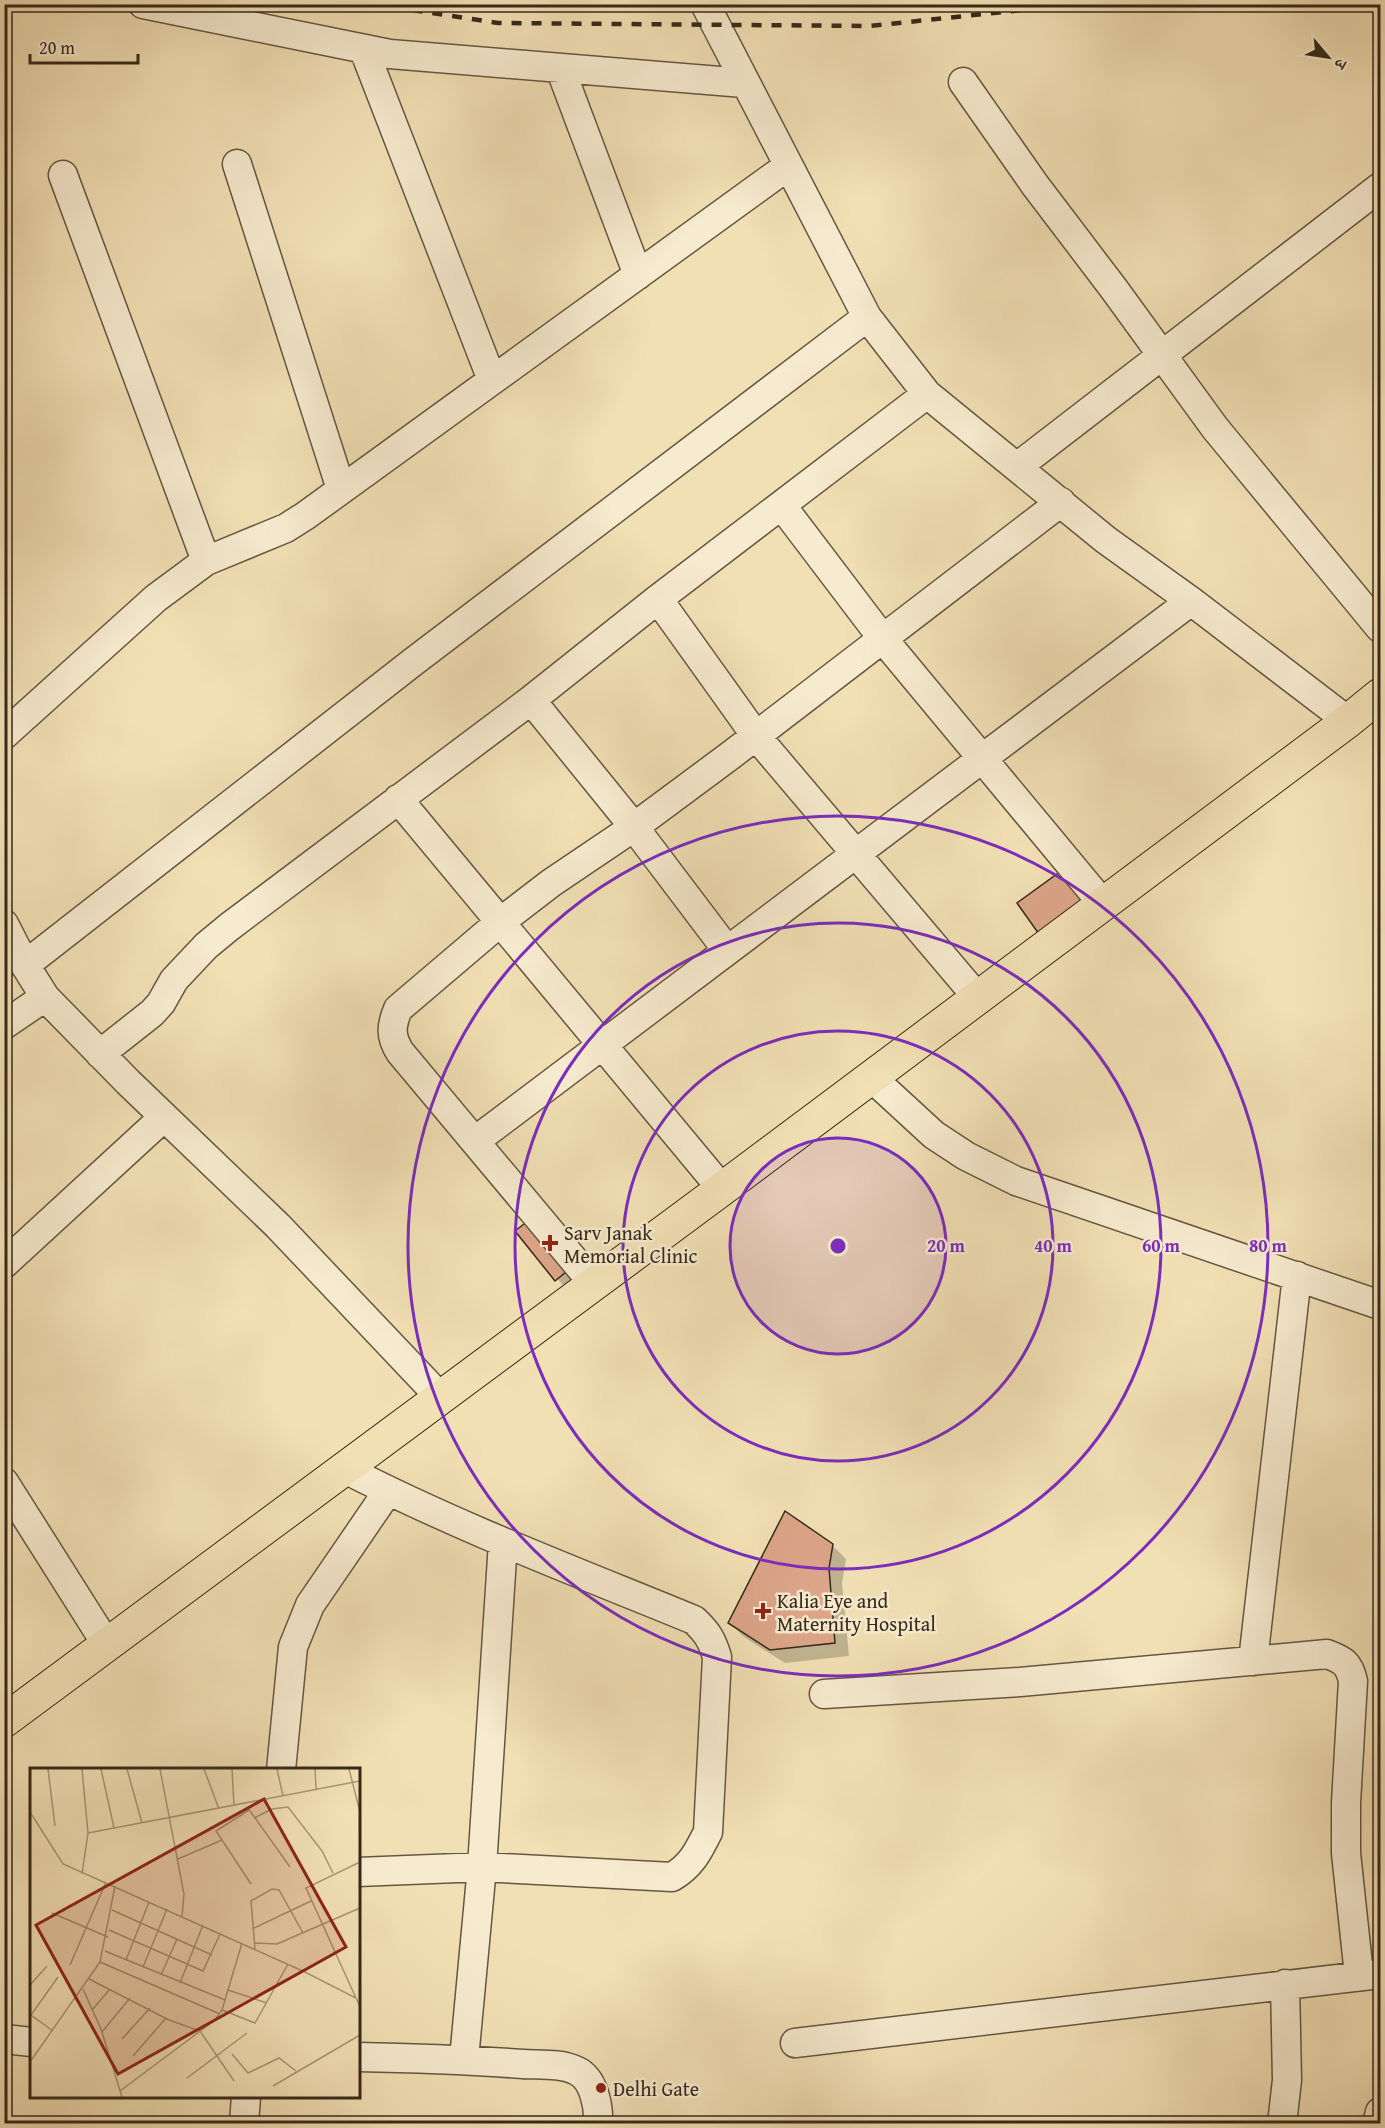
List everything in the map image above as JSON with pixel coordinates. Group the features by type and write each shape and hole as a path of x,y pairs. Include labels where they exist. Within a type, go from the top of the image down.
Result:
{"main road":[{"path":"4,1721 872,1078 1348,722 1380,695"}],"street":[{"path":"143,4 390,54 744,82"},
{"path":"705,4 867,317 927,394 1106,540 1191,601 1348,722"},
{"path":"364,50 492,380"},
{"path":"560,68 638,275"},
{"path":"963,82 1035,185 1215,428 1380,628"},
{"path":"237,164 341,489"},
{"path":"4,735 156,598 206,561 286,528 789,166"},
{"path":"63,175 206,561"},
{"path":"1017,467 1380,187"},
{"path":"25,965 413,662 867,317"},
{"path":"100,1054 152,1013 161,1003 174,980 206,946 531,700 658,599 927,394"},
{"path":"594,1284 400,1052 394,1042 392,1023 398,1009 499,923 551,883 634,827 756,736 1060,502"},
{"path":"782,506 883,639 1103,904"},
{"path":"658,599 756,736 978,998"},
{"path":"475,1141 1191,601"},
{"path":"531,700 634,827 727,950"},
{"path":"398,799 722,1189"},
{"path":"4,924 45,997 164,1117 278,1226 441,1398"},
{"path":"4,1025 45,997"},
{"path":"872,1078 934,1134 966,1156 1016,1181 1380,1305"},
{"path":"4,1264 164,1117"},
{"path":"1253,1661 1297,1276"},
{"path":"345,1469 388,1491 503,1542 694,1620 712,1640 717,1657 708,1832 698,1854 686,1869 672,1877 482,1867 360,1872"},
{"path":"4,1482 107,1645"},
{"path":"281,1768 293,1647 310,1605 388,1491"},
{"path":"464,2059 482,1867 503,1542"},
{"path":"795,2043 1370,1975 1346,1853 1346,1803 1353,1681 1351,1670 1341,1659 1327,1654 1020,1682 824,1694"},
{"path":"1282,2124 1287,2080 1285,1984"},
{"path":"4,2039 30,2042"},
{"path":"360,2057 464,2059 563,2066 579,2072 592,2089 599,2109 598,2124"},
{"path":"244,2124 246,2098"},
{"path":"1377,2124 1380,2112"}],"building":[{"path":"1068,866 1093,900 1041,937 1017,903"},
{"path":"543,1209 583,1258 555,1281 515,1231"},
{"path":"785,1511 833,1544 829,1568 835,1643 770,1650 728,1623"}],"railway":[{"path":"373,4 498,23 870,26 1079,4"}],"place":[{"name":"Sarv Janak Memorial Clinic","path":"550,1243"},
{"name":"Kalia Eye and Maternity Hospital","path":"763,1611"},
{"name":"Delhi Gate","path":"601,2088"}]}
